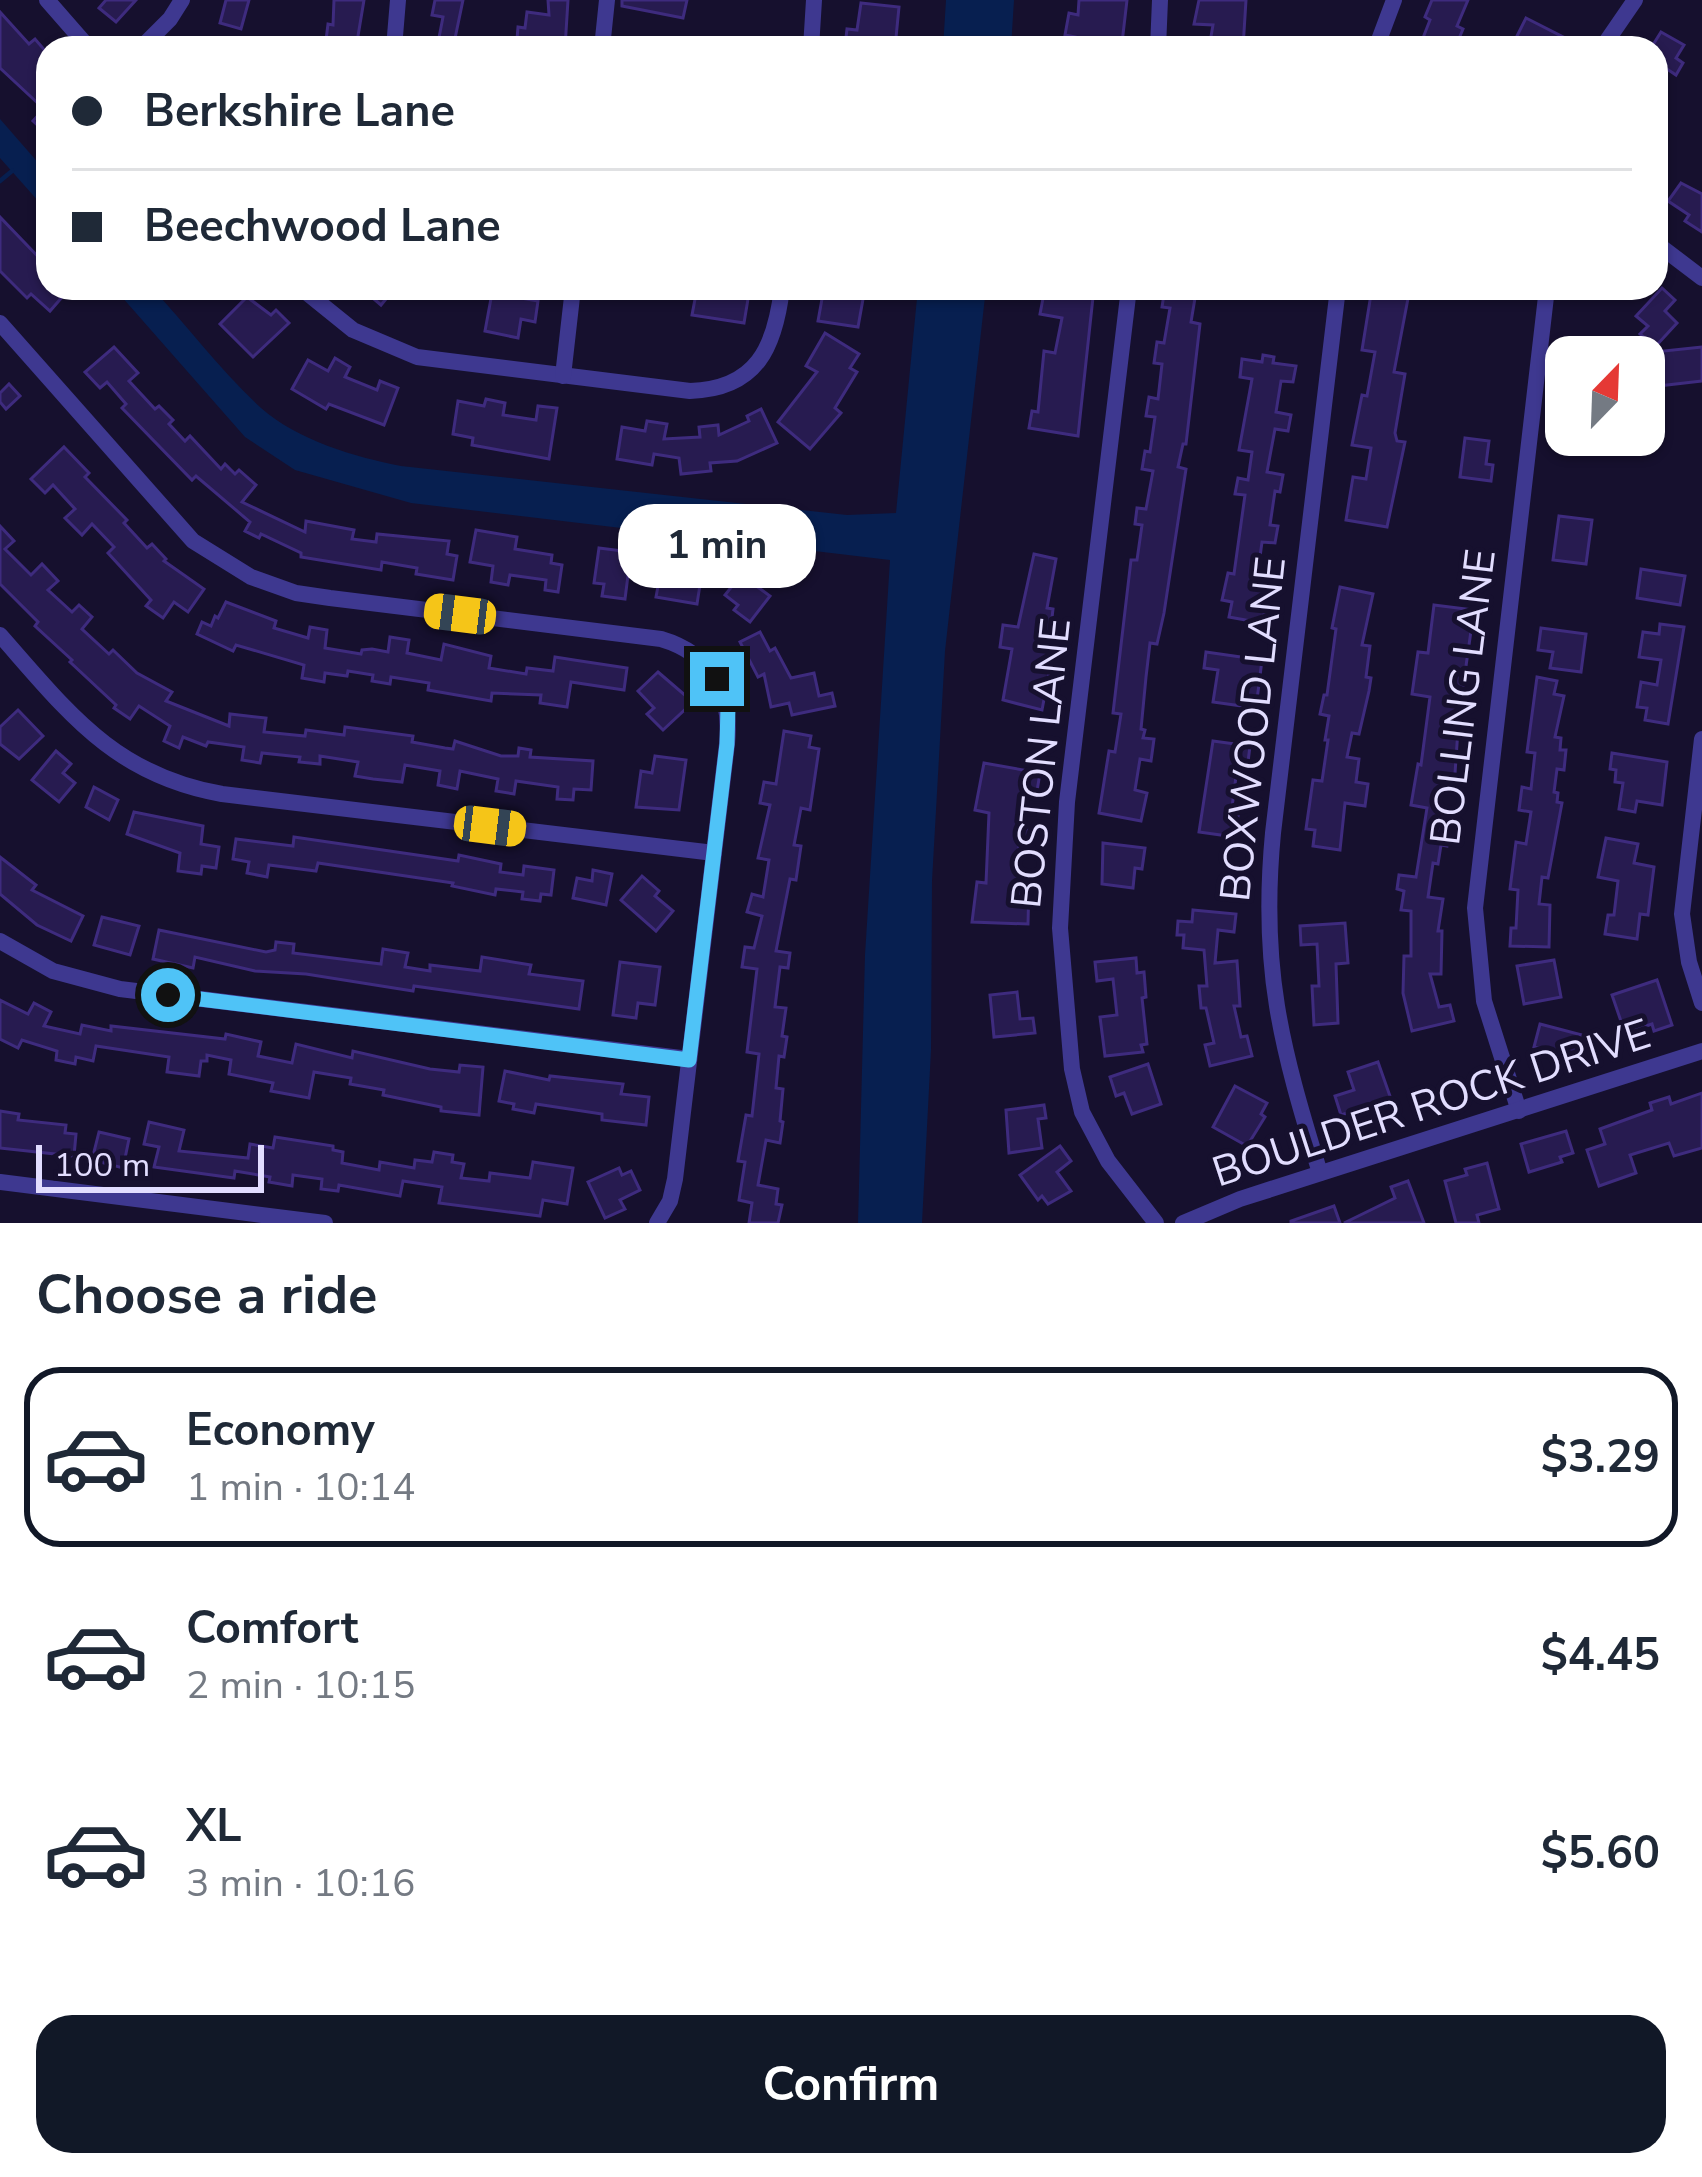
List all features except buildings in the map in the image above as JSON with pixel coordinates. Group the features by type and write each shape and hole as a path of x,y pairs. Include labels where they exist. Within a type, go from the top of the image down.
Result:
{"street":[{"path":"47,0 78,36"},
{"path":"152,36 182,0"},
{"path":"395,36 398,0"},
{"path":"603,36 607,0"},
{"path":"812,36 814,0"},
{"path":"1158,36 1160,0"},
{"path":"1380,36 1394,0"},
{"path":"1610,36 1634,0"},
{"path":"1668,252 1702,278"},
{"path":"315,300 342,323 390,349 434,361 690,391 724,386 745,375 766,352 780,300"},
{"path":"562,376 572,300"},
{"name":"BOSTON LANE","path":"1129,300 1069,788 1060,928 1072,1070 1082,1112 1099,1148 1156,1223"},
{"name":"BOXWOOD LANE","path":"1320,1173 1278,1027 1267,919 1273,833 1337,300"},
{"name":"BOLLING LANE","path":"1519,1111 1484,1001 1475,908 1546,300"},
{"path":"0,323 194,541 251,577 296,593 661,639 696,654 717,679 728,707 714,853 673,1190 660,1222"},
{"path":"0,635 100,743 134,766 174,783 222,794 714,853"},
{"path":"1702,739 1682,914 1702,1003"},
{"path":"0,941 53,971 121,989 689,1060"},
{"name":"BOULDER ROCK DRIVE","path":"1183,1223 1320,1173 1702,1052"},
{"path":"0,1182 325,1223"}],"water":[{"path":"946,0 1014,0 1012,36 944,36"},
{"path":"0,119 36,160 36,198 0,158"},
{"path":"125,300 163,300 261,408 309,438 346,452 401,466 847,515 896,513 917,300 985,300 945,651 932,881 931,1050 922,1223 858,1223 865,955 890,560 411,503 295,470 245,437"}],"waterway":[{"path":"0,181 12,171"}],"route":[{"path":"168,995 689,1060 729,719 717,679"}]}
